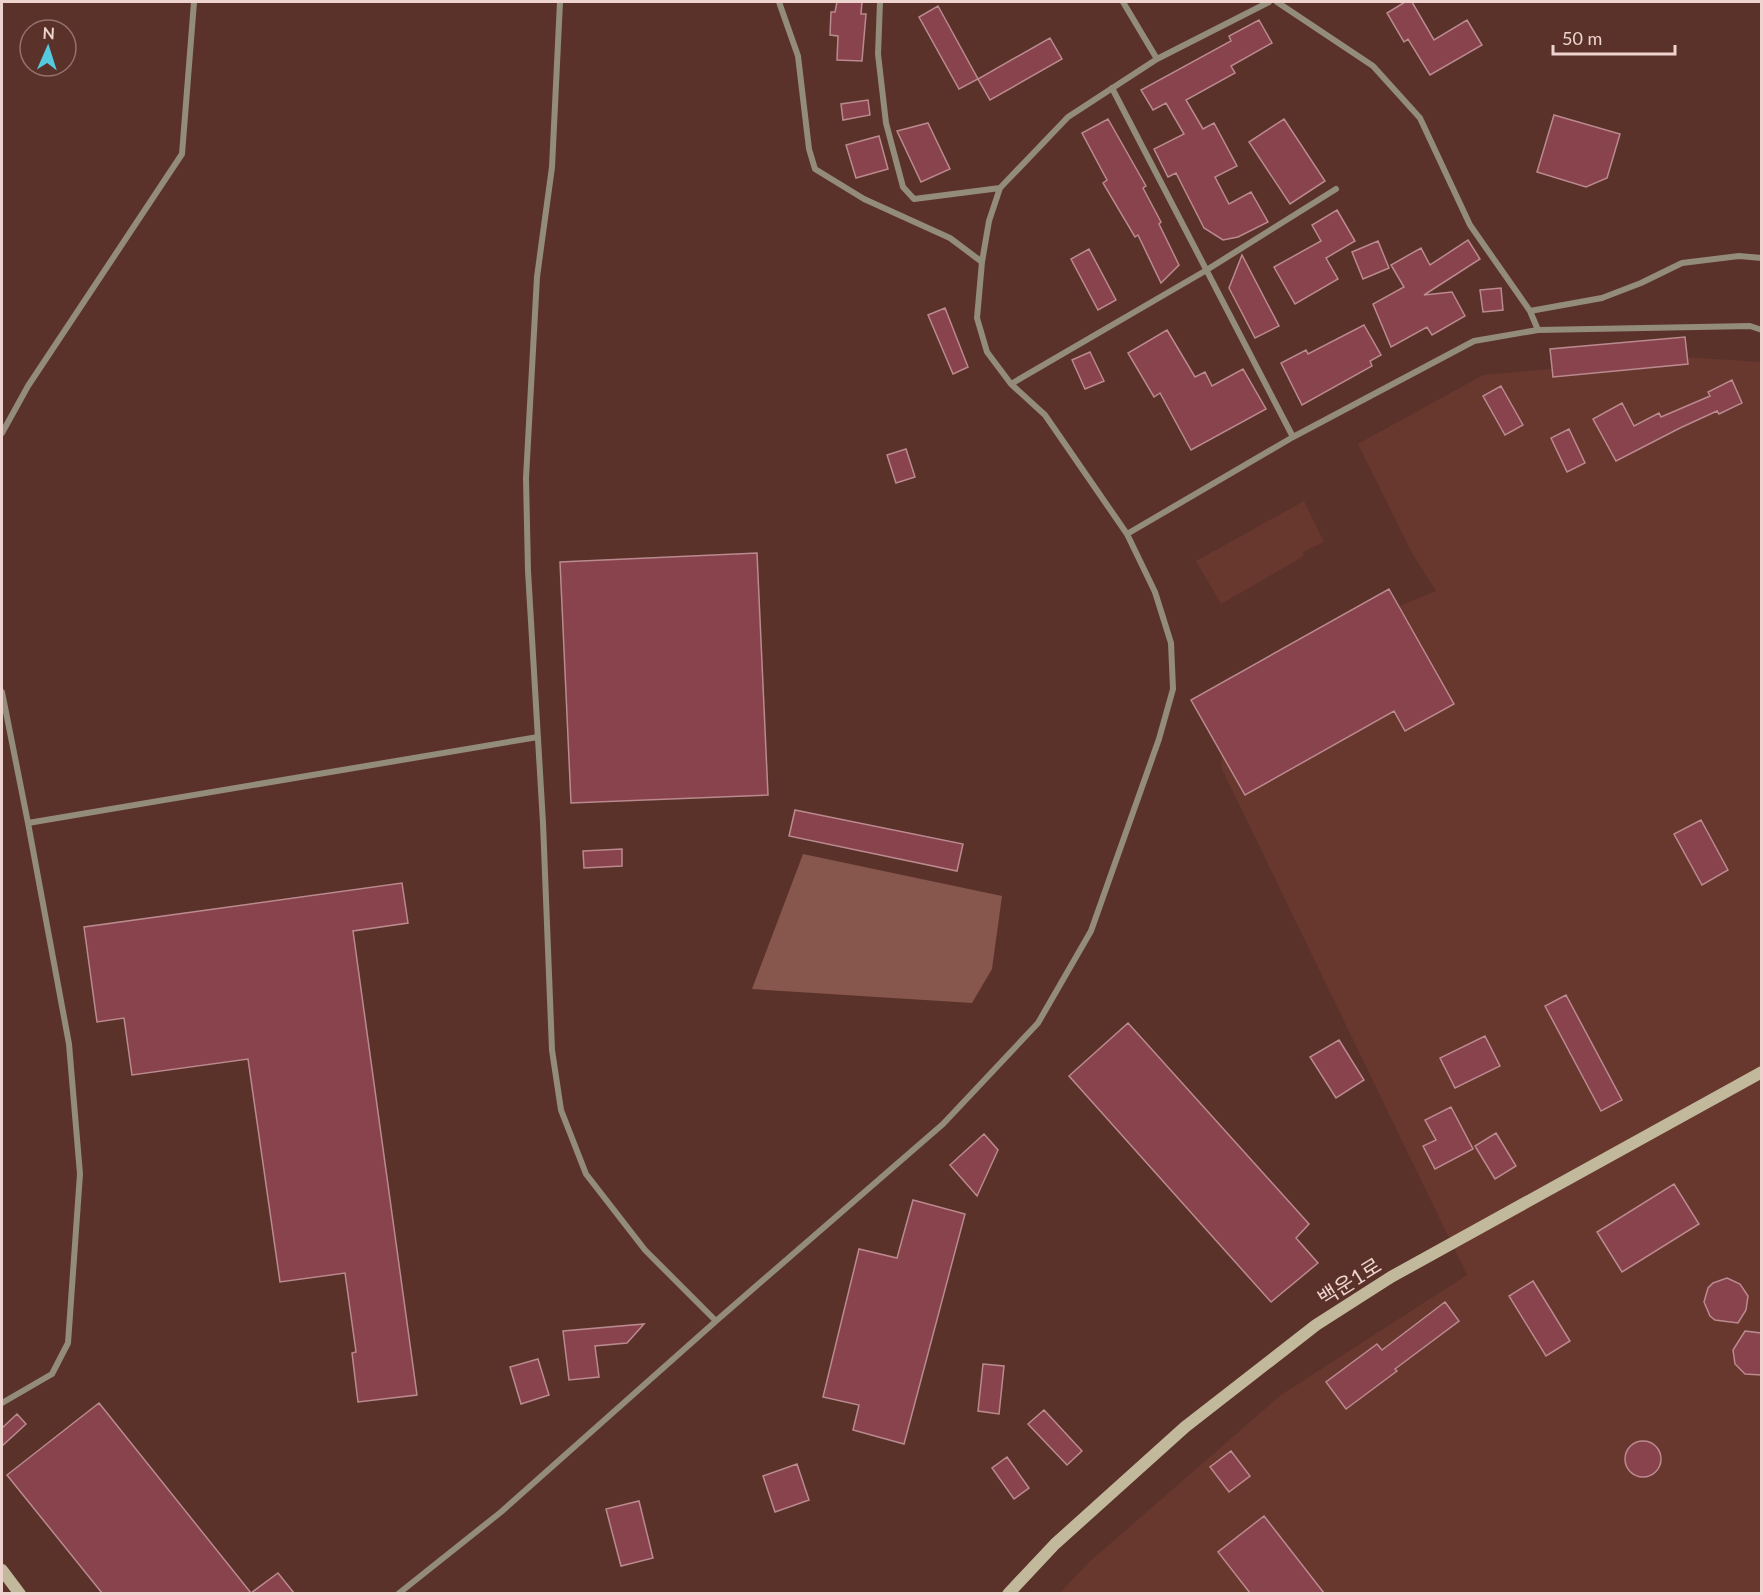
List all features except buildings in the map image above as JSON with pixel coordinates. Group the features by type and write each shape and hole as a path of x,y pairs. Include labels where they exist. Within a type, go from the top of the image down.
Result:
{"main road":[{"name":"백운1로","path":"1008,1593 1055,1544 1185,1427 1316,1325 1391,1277 1761,1072"},
{"path":"2,1570 20,1593"}],"street":[{"path":"2,433 28,386 182,154 194,2"},
{"path":"560,2 552,167 537,277 526,478 528,571 552,1050 561,1110 586,1174 645,1250 716,1321"},
{"path":"779,2 798,56 808,149 815,169 864,199 950,238 982,262"},
{"path":"880,2 878,54 885,111 903,187 914,199 1000,188"},
{"path":"1123,2 1156,59"},
{"path":"398,1593 501,1512 943,1124 1038,1023 1091,931 1159,739 1173,689 1171,643 1155,592 1127,534 1045,415 1011,384 987,352 976,318 989,221 1000,188 1068,117 1156,59 1269,2"},
{"path":"1277,2 1372,66 1420,118 1470,225 1530,311 1538,330"},
{"path":"1112,88 1293,437"},
{"path":"1011,384 1205,271 1335,189"},
{"path":"1530,311 1602,298 1641,284 1682,263 1738,256 1761,258"},
{"path":"1127,534 1293,437 1474,341 1538,330 1750,326 1761,330"},
{"path":"2,692 69,1044 80,1174 68,1343 52,1374 2,1403"},
{"path":"28,823 538,738"}],"shaded area":[{"path":"1684,357 1761,362 1761,1593 1059,1594 1088,1563 1281,1395 1467,1275 1221,767 1229,677 1436,591 1412,553 1358,444 1483,375"},
{"path":"1304,501 1324,542 1303,552 1304,556 1221,604 1196,561"},
{"path":"803,854 1002,896 992,969 972,1003 752,989"}]}
